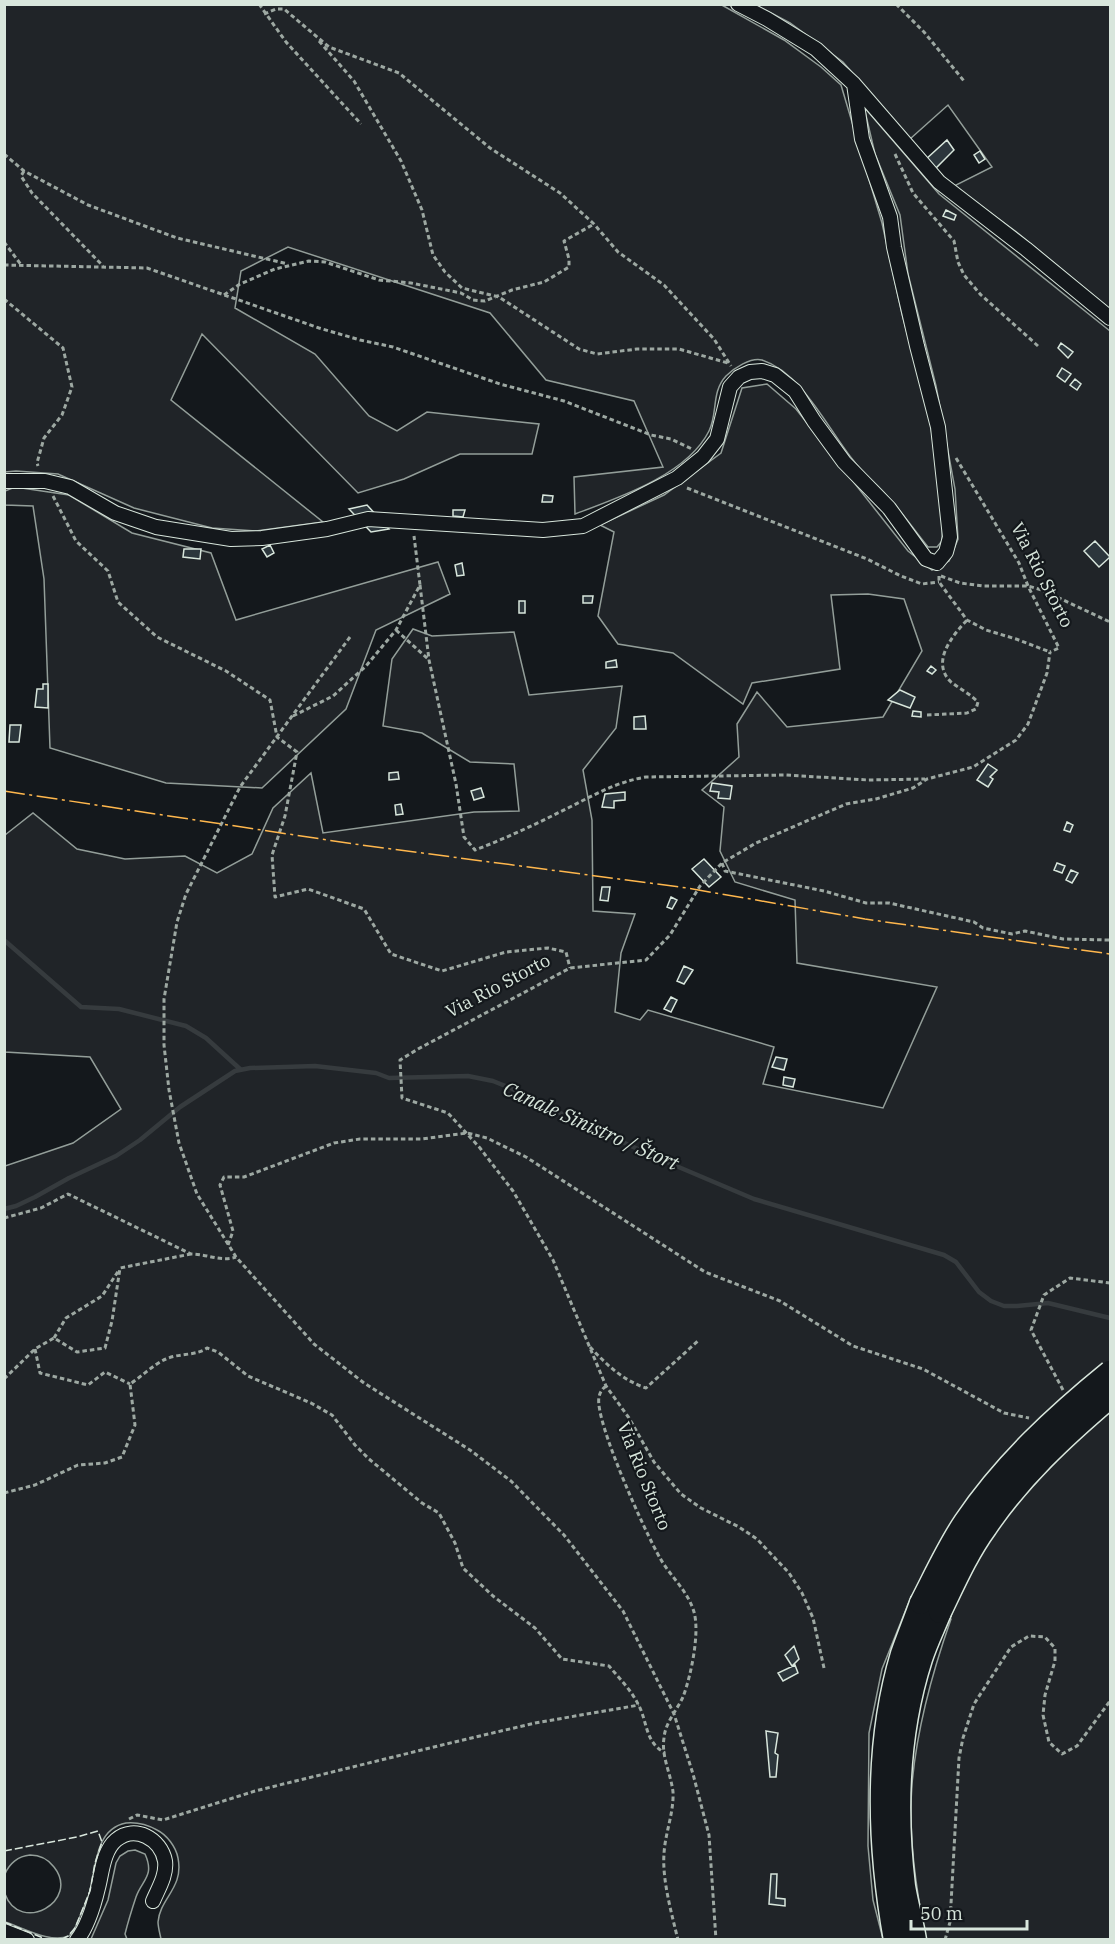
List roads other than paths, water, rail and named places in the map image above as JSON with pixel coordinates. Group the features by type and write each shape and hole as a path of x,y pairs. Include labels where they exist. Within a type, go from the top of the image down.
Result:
{"highway":[{"path":"915,1940 905,1887 900,1841 903,1751 909,1706 941,1563 965,1522 1011,1464 1038,1435 1110,1372"},
{"path":"895,1940 886,1889 881,1795 890,1703 902,1654 931,1607 1009,1496 1044,1457 1110,1397"}],"street":[{"path":"738,4 816,49 854,84 939,182 1110,318"},
{"path":"4,481 45,481 69,487 115,513 156,527 231,539 273,537 327,529 368,519 543,530 583,526 677,478 703,457 717,439 730,387 739,377 750,372 762,371 775,375 795,391 813,421 844,462 889,508 926,559 937,563 946,552 950,537 938,428 914,335 894,247 890,217 861,139 854,84"},
{"path":"77,1940 91,1910 105,1858 115,1840 122,1836 142,1834 150,1837 159,1847 165,1862 165,1872 153,1901"},
{"path":"4,1931 27,1940"}],"waterway":[{"path":"4,940 81,1007 119,1009 186,1026 206,1038 240,1069"},
{"name":"Canale Sinistro / Štort","path":"4,1209 16,1206 116,1156 140,1140 180,1107 235,1071 250,1068 315,1066 376,1073 389,1078 468,1076 493,1081 523,1093 564,1115 655,1157 754,1199 944,1255 956,1262 979,1292 991,1301 1004,1306 1048,1303 1110,1318"}]}
